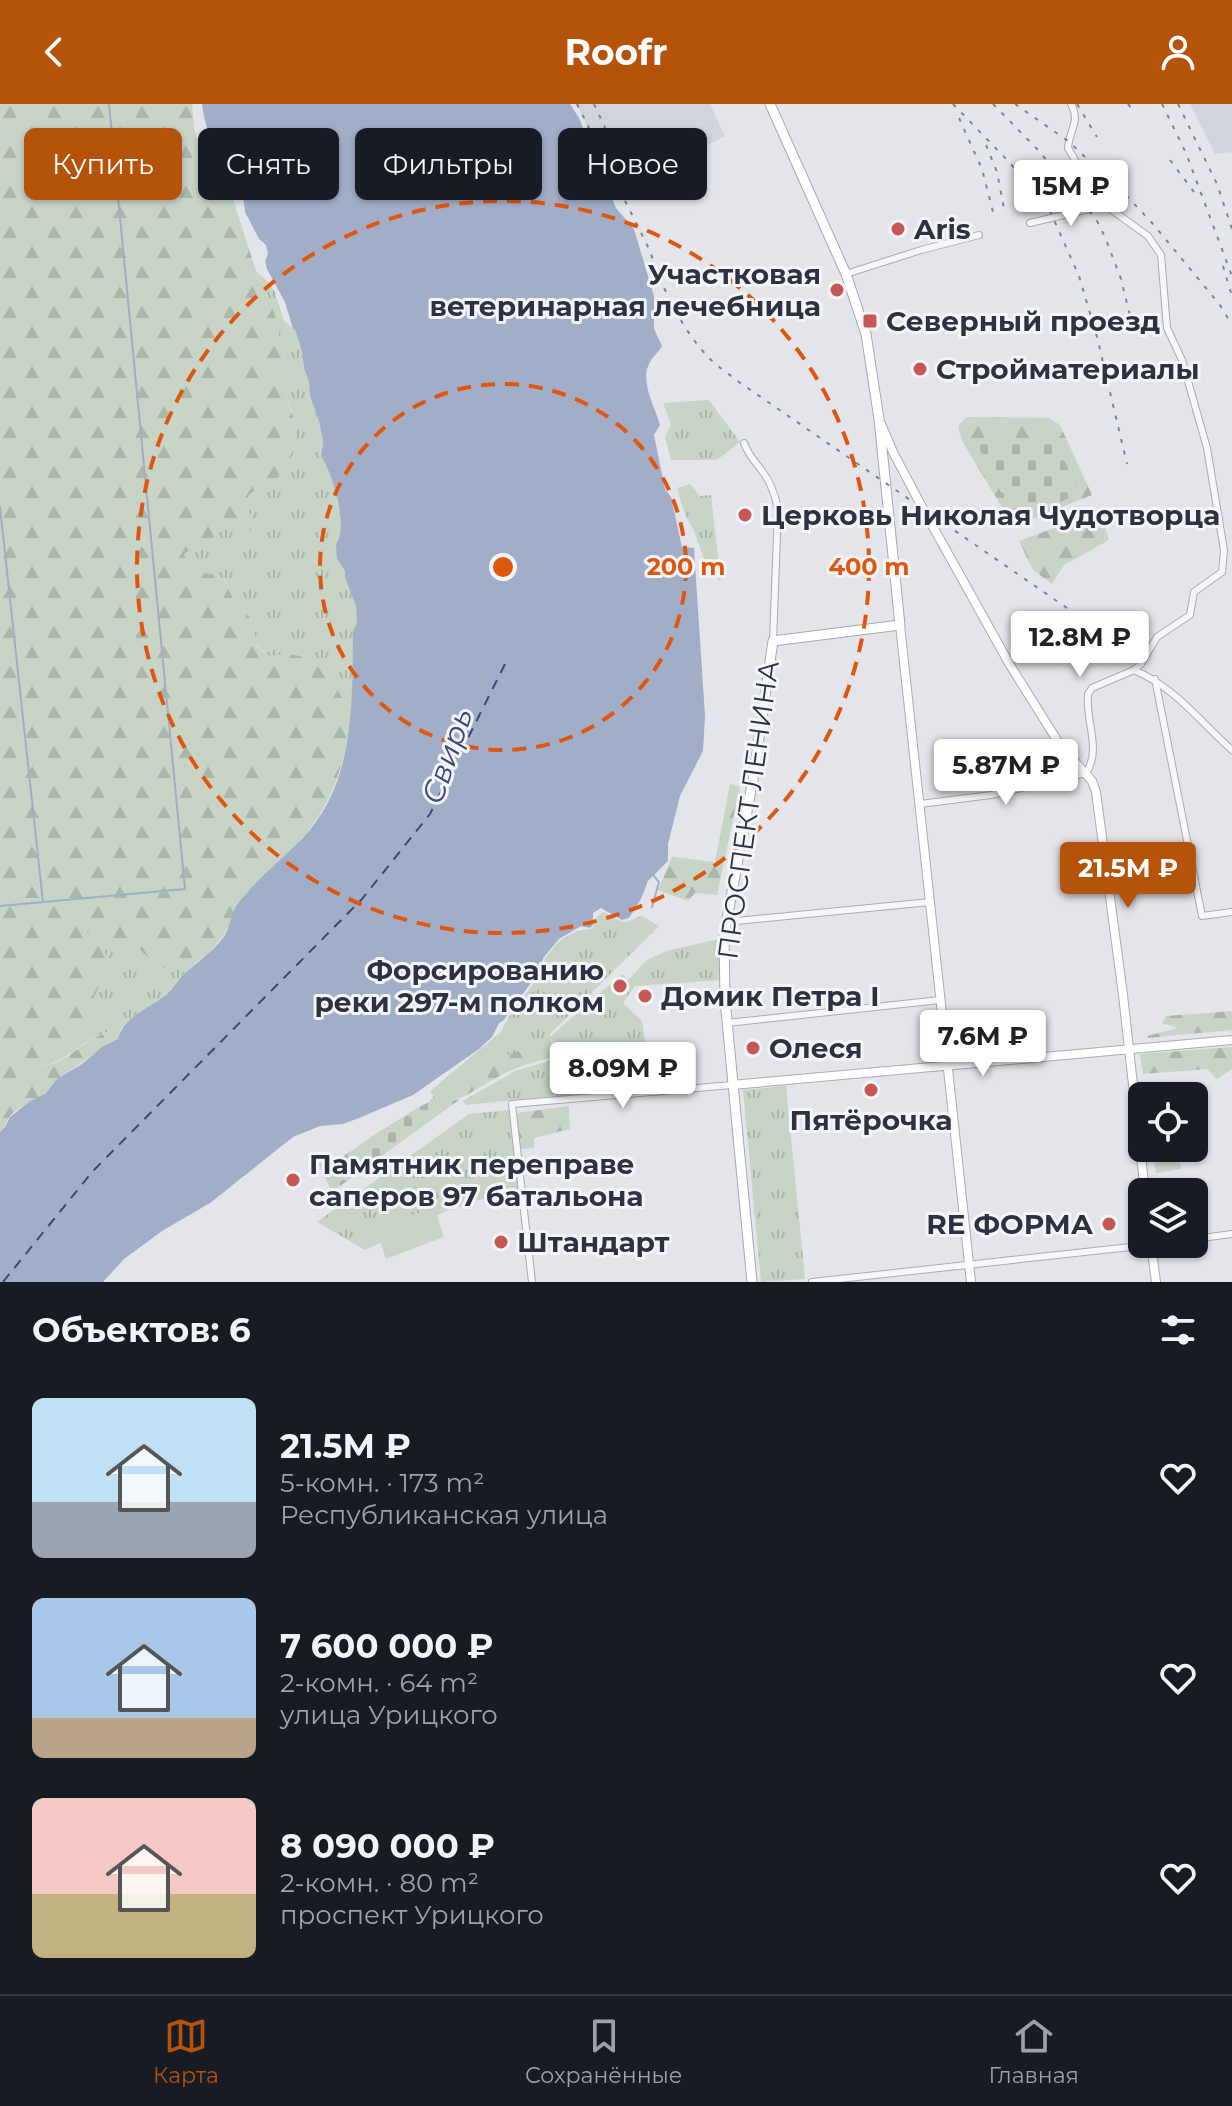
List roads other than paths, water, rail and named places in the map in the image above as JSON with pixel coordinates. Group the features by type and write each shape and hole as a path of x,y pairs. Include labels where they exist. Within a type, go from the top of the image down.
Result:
{"main road":[{"path":"770,104 846,274 866,334 879,419 900,625 773,641"},
{"name":"ПРОСПЕКТ ЛЕНИНА","path":"752,1282 723,982 726,922 753,779 773,641"}],"street":[{"path":"920,804 991,795 1086,773 1094,754 1087,701 1092,688 1141,664 1157,637 1190,615 1194,592 1222,572 1224,550 1207,448 1182,360 1167,328 1161,255 1148,236 1106,205 1092,190 1068,148 1076,120 1071,104"},
{"path":"1030,223 1106,205"},
{"path":"846,274 979,235"},
{"path":"879,419 908,480 1010,665 1060,745 1092,781 1099,804 1143,1178"},
{"name":"ПРОСПЕКТ ЛЕНИНА","path":"744,443 749,456 774,491 778,509 773,641"},
{"path":"900,625 971,1282"},
{"path":"1134,670 1155,679 1232,750"},
{"path":"1155,679 1202,916 1232,912"},
{"path":"726,922 930,902"},
{"path":"727,1023 940,1000"},
{"path":"532,1282 512,1104 1232,1040"},
{"path":"1208,1237 1232,1234"},
{"path":"812,1282 1128,1247"},
{"path":"1153,1258 1156,1282"}],"water":[{"name":"Свирь","path":"202,104 570,104 583,128 558,128 558,200 613,200 634,229 654,296 654,329 662,346 651,360 646,377 660,425 654,435 665,489 671,497 682,547 694,548 705,716 703,751 680,796 668,844 668,861 648,881 629,918 622,920 601,908 593,913 590,928 581,926 559,939 492,1037 479,1049 413,1095 343,1124 320,1126 293,1137 210,1203 162,1231 124,1259 103,1282 0,1282 0,1132 10,1117 46,1093 57,1079 118,1039 126,1024 171,990 219,943 239,902 320,817 342,767 347,740 351,713 353,630 357,624 356,606 345,571 337,559 336,544 341,525 338,500 321,456 323,442 302,351 285,302 267,269 266,245 259,239 245,212 244,200 339,200 339,128 208,128"}],"waterway":[{"path":"0,906 185,889 109,104"},
{"path":"0,507 43,902"},
{"path":"652,907 659,882 653,875"}],"railway":[{"path":"577,104 650,251 674,307 709,358 739,382 1093,626"},
{"path":"594,104 605,128"},
{"path":"953,104 1010,163 1050,211 1079,276 1127,464"},
{"path":"993,104 1039,151 1096,219 1121,279 1132,324"},
{"path":"1015,104 1068,141 1123,192 1220,305 1232,325"},
{"path":"1077,104 1097,137"},
{"path":"1128,104 1135,113"},
{"path":"1162,104 1186,153 1232,276"},
{"path":"1178,104 1217,184 1232,229"},
{"path":"959,118 982,169 994,216"},
{"path":"986,145 997,172 1005,214"},
{"path":"1170,160 1194,192"},
{"path":"1223,266 1232,296"}],"place":[{"name":"Aris","path":"898,229"},
{"name":"Участковая ветеринарная лечебница","path":"837,290"},
{"name":"Северный проезд","path":"870,321"},
{"name":"Стройматериалы","path":"920,369"},
{"name":"Церковь Николая Чудотворца","path":"745,515"},
{"name":"Форсированию реки 297-м полком","path":"620,986"},
{"name":"Домик Петра I","path":"645,996"},
{"name":"Олеся","path":"753,1048"},
{"name":"Пятёрочка","path":"871,1090"},
{"name":"Памятник переправе саперов 97 батальона","path":"293,1180"},
{"name":"RE ФОРМА","path":"1109,1224"},
{"name":"Штандарт","path":"501,1242"}]}
